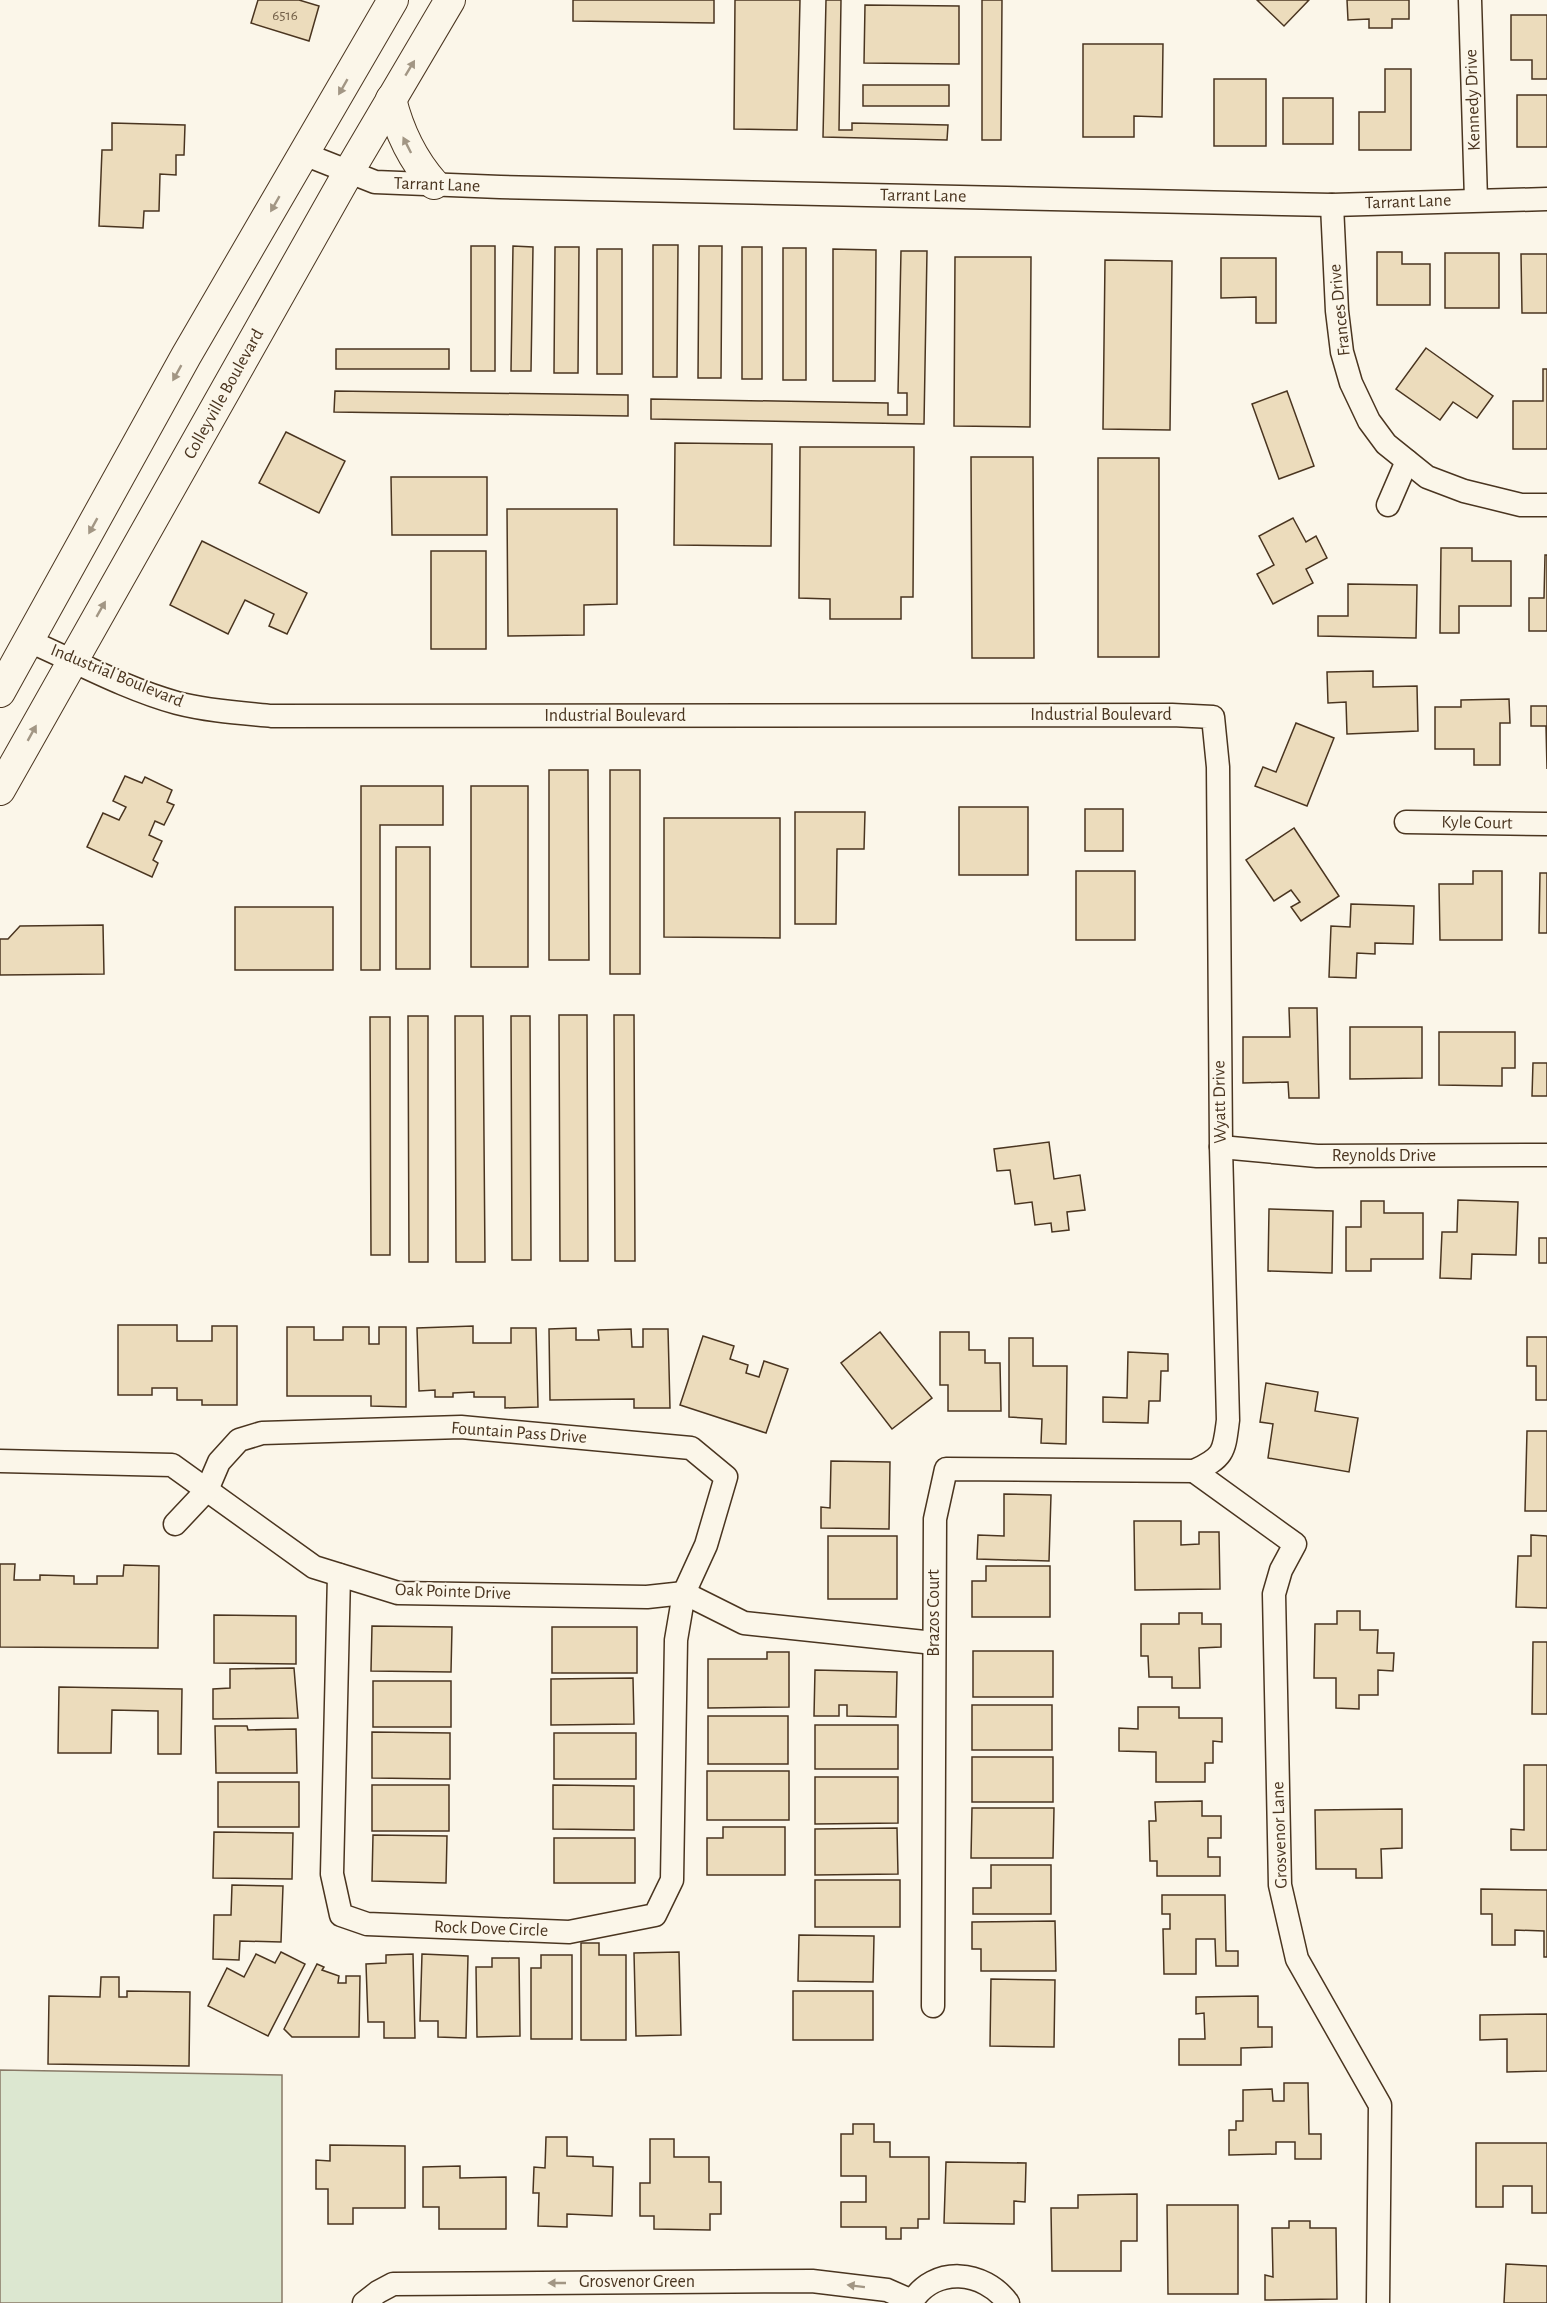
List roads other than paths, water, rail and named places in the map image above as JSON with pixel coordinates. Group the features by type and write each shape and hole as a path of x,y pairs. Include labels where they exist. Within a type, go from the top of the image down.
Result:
{"main road":[{"path":"0,692 186,356 393,0"},
{"name":"Colleyville Boulevard","path":"0,790 348,173 450,0"},
{"path":"391,99 405,141 415,161 434,184"}],"street":[{"name":"Kennedy Drive","path":"1470,0 1476,200"},
{"name":"Tarrant Lane","path":"304,154 375,182 557,189 1332,204 1547,200"},
{"name":"Frances Drive","path":"1332,204 1337,311 1342,352 1348,373 1369,421 1386,444 1426,477 1464,491 1521,505 1547,505"},
{"path":"1388,505 1407,462"},
{"name":"Industrial Boulevard","path":"29,641 176,702 212,710 272,716 1172,715 1214,717"},
{"name":"Wyatt Drive","path":"1194,1471 1215,1461 1224,1447 1228,1420 1221,1147 1218,767 1214,717"},
{"name":"Kyle Court","path":"1406,822 1547,824"},
{"name":"Reynolds Drive","path":"1221,1147 1317,1156 1547,1155"},
{"name":"Fountain Pass Drive","path":"207,1490 219,1462 239,1440 262,1433 461,1427 691,1448 726,1477 706,1545 684,1593"},
{"name":"Oak Pointe Drive","path":"0,1461 172,1465 314,1567 398,1593 647,1597 684,1593"},
{"name":"Brazos Court","path":"933,2006 935,1519 946,1469 1194,1471"},
{"name":"Grosvenor Lane","path":"1194,1471 1295,1544 1281,1570 1274,1594 1280,1885 1297,1959 1380,2105 1378,2303"},
{"path":"175,1524 207,1490"},
{"name":"Rock Dove Circle","path":"339,1575 332,1874 341,1915 367,1924 569,1932 655,1915 672,1881 676,1640 684,1593"},
{"path":"684,1593 744,1623 934,1643"},
{"path":"912,2302 916,2295 932,2282 952,2276 974,2277 993,2286 1008,2303"},
{"name":"Grosvenor Green","path":"364,2303 393,2284 800,2281 887,2290 912,2302"}]}
